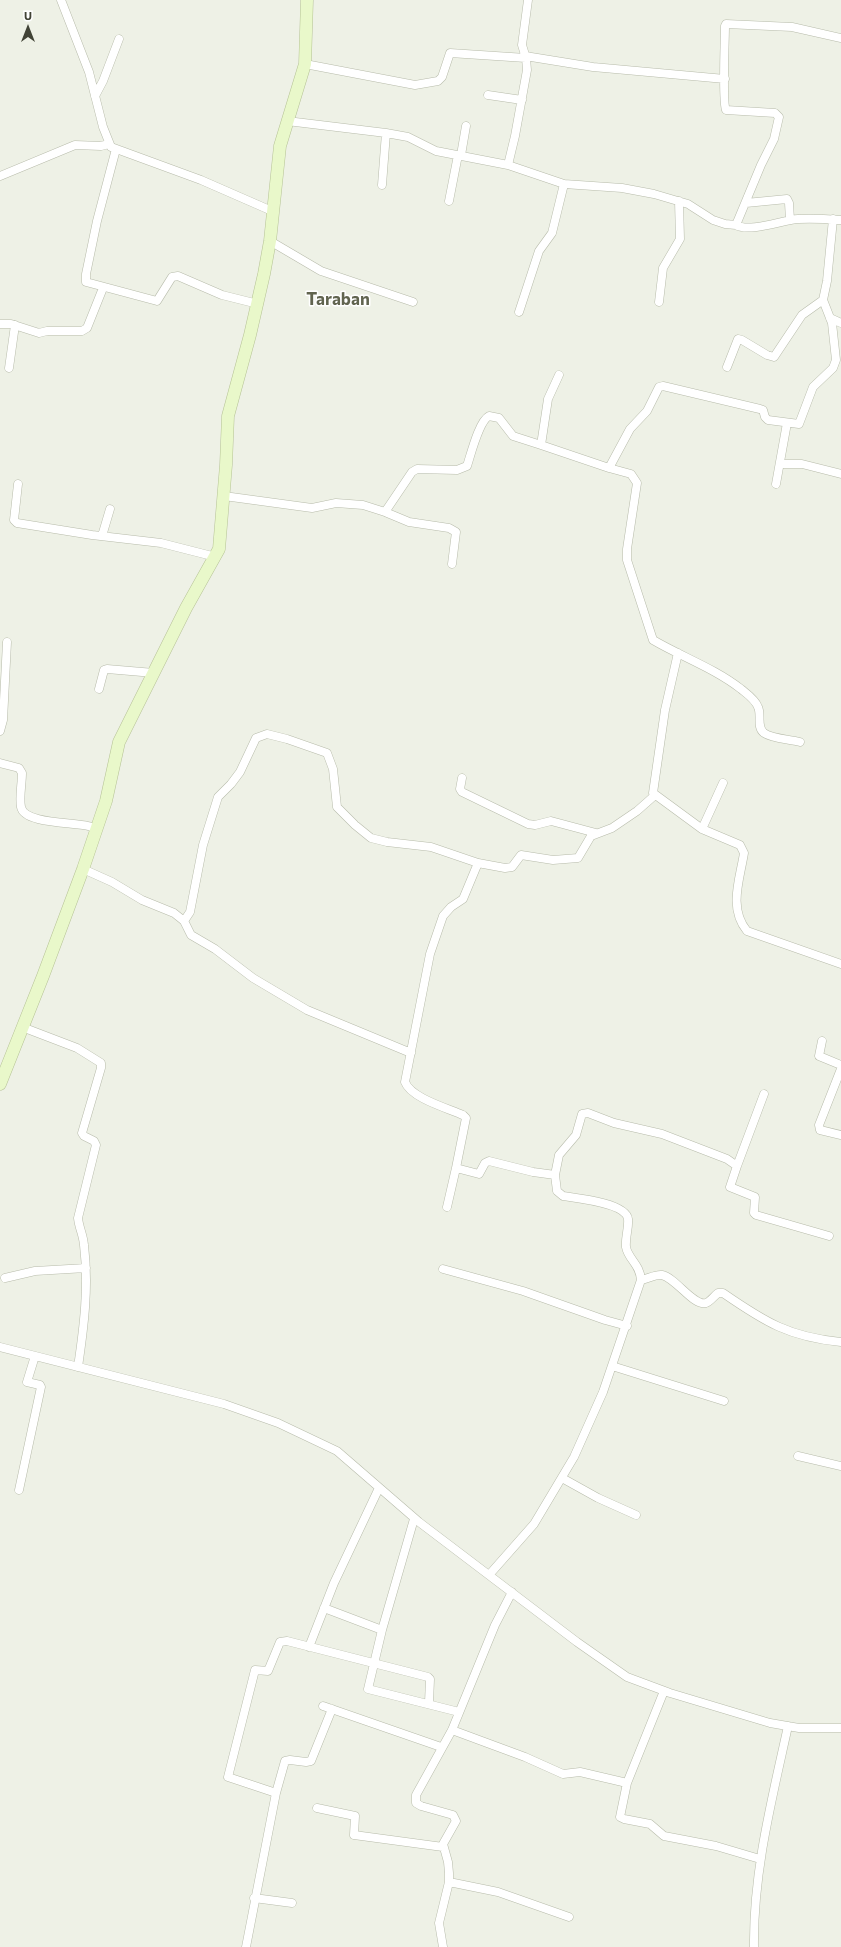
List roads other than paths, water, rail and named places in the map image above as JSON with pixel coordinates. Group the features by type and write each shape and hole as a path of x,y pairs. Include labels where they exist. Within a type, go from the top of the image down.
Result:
{"street":[{"path":"61,0 88,72 112,146 85,280 88,283 103,288 159,301 172,277 178,276 222,295 258,304"},
{"path":"0,1084 43,976 83,869 106,801 119,742 186,608 216,557 219,549 224,496 228,416 258,304 270,241 280,146 305,64 307,0"},
{"path":"508,164 527,70 526,57 522,45 528,0"},
{"path":"736,225 761,165 774,139 779,117 775,113 726,110 724,107 726,24 792,27 841,38"},
{"path":"95,96 103,82 119,39"},
{"path":"305,64 415,85 438,81 442,77 450,53 526,57 593,67 725,79"},
{"path":"488,95 522,100"},
{"path":"287,121 408,137 436,151 508,164 564,184 622,188 679,201 688,204 713,220 725,224 743,227 758,226 790,220 837,220 823,300 830,318 834,339 835,364 829,373 813,387 799,424 766,419 763,410 760,409 663,386 659,387 647,411 630,429 609,468"},
{"path":"449,201 466,126"},
{"path":"382,185 386,133"},
{"path":"0,176 75,145 112,146 201,180 272,211"},
{"path":"519,312 539,251 552,233 564,184"},
{"path":"746,203 786,199 789,203 790,220"},
{"path":"659,302 663,268 680,239 679,201"},
{"path":"270,241 321,271 413,302"},
{"path":"0,324 15,325 39,333 47,331 84,331 103,288"},
{"path":"727,367 738,339 767,355 774,357 802,315 823,300"},
{"path":"830,318 841,323"},
{"path":"9,368 15,325"},
{"path":"541,445 548,399 559,375"},
{"path":"385,512 412,472 417,469 457,470 467,466 482,425 489,416 498,418 513,436 630,474 637,483 627,548 630,574 652,640 722,675 751,697 758,707 760,726 766,734 800,742"},
{"path":"776,484 787,423"},
{"path":"780,464 802,464 841,474"},
{"path":"18,484 14,522 102,536 161,543 216,557"},
{"path":"224,496 312,508 336,503 363,505 409,522 453,529 456,532 452,564"},
{"path":"102,536 110,509"},
{"path":"0,731 7,642"},
{"path":"678,653 665,710 653,790 654,796 702,830 740,845 743,848 744,853 736,901 740,923 747,931 841,964"},
{"path":"99,689 104,670 107,669 154,673"},
{"path":"184,921 190,912 203,845 218,797 240,772 256,738 263,734 287,739 327,753 333,769 337,807 355,826 371,838 387,842 431,847 478,863 509,868 512,867 521,855 542,859 578,858 591,836 612,828 637,811 654,796"},
{"path":"0,763 19,768 22,773 21,808 23,814 48,821 87,825 96,830"},
{"path":"462,778 460,789 462,792 528,824 535,825 551,821 596,833"},
{"path":"702,830 722,783"},
{"path":"447,1207 466,1118 463,1115 419,1096 407,1087 406,1078 430,954 443,916 451,906 463,899 478,863"},
{"path":"83,869 112,882 136,897 168,910 184,921 191,935 215,949 253,978 294,1003 326,1019 411,1053"},
{"path":"22,1027 77,1048 101,1062 101,1068 82,1133 84,1136 94,1141 96,1145 78,1218 78,1226 83,1232 87,1292 78,1367"},
{"path":"822,1041 819,1056 841,1065"},
{"path":"841,1069 819,1125 820,1130 841,1136"},
{"path":"764,1094 730,1187 755,1197 754,1213 756,1215 829,1236"},
{"path":"489,1575 534,1524 562,1478 604,1392 641,1280 637,1265 628,1254 626,1247 628,1219 624,1211 610,1205 563,1196 557,1192 555,1175 559,1156 576,1136 582,1114 584,1112 614,1123 662,1134 727,1159 737,1166"},
{"path":"456,1168 479,1174 485,1163 494,1162 533,1172 555,1175"},
{"path":"5,1278 35,1271 86,1268"},
{"path":"443,1269 523,1291 605,1320 627,1326"},
{"path":"641,1280 657,1275 665,1276 696,1301 703,1303 707,1303 718,1293 723,1293 753,1314 790,1332 807,1337 841,1342"},
{"path":"0,1347 187,1394 253,1413 278,1423 337,1451 414,1519 577,1642 627,1677 664,1691 729,1712 788,1726 841,1728"},
{"path":"18,1490 41,1387 40,1385 27,1382 35,1356"},
{"path":"612,1366 724,1401"},
{"path":"798,1456 841,1466"},
{"path":"562,1478 598,1498 636,1515"},
{"path":"309,1646 324,1608 379,1488"},
{"path":"414,1519 382,1630 368,1689 459,1712"},
{"path":"443,1947 438,1923 449,1882 448,1862 443,1847 445,1838 456,1821 456,1818 450,1814 421,1806 416,1803 415,1799 419,1788 452,1730 495,1624 512,1592"},
{"path":"324,1608 382,1630"},
{"path":"276,1793 228,1778 228,1775 256,1669 268,1670 280,1642 283,1640 428,1676 430,1679 428,1703"},
{"path":"664,1691 627,1783 619,1812 622,1818 650,1824 664,1836 716,1846 760,1859"},
{"path":"323,1706 441,1748"},
{"path":"246,1947 254,1898 276,1793 285,1761 311,1761 332,1709"},
{"path":"754,1947 753,1919 760,1859 788,1726"},
{"path":"452,1730 525,1757 563,1774 580,1772 627,1783"},
{"path":"317,1808 355,1816 354,1835 443,1847"},
{"path":"449,1882 498,1892 568,1917"},
{"path":"254,1898 292,1903"}],"district":[{"name":"Taraban","path":"338,299"}]}
